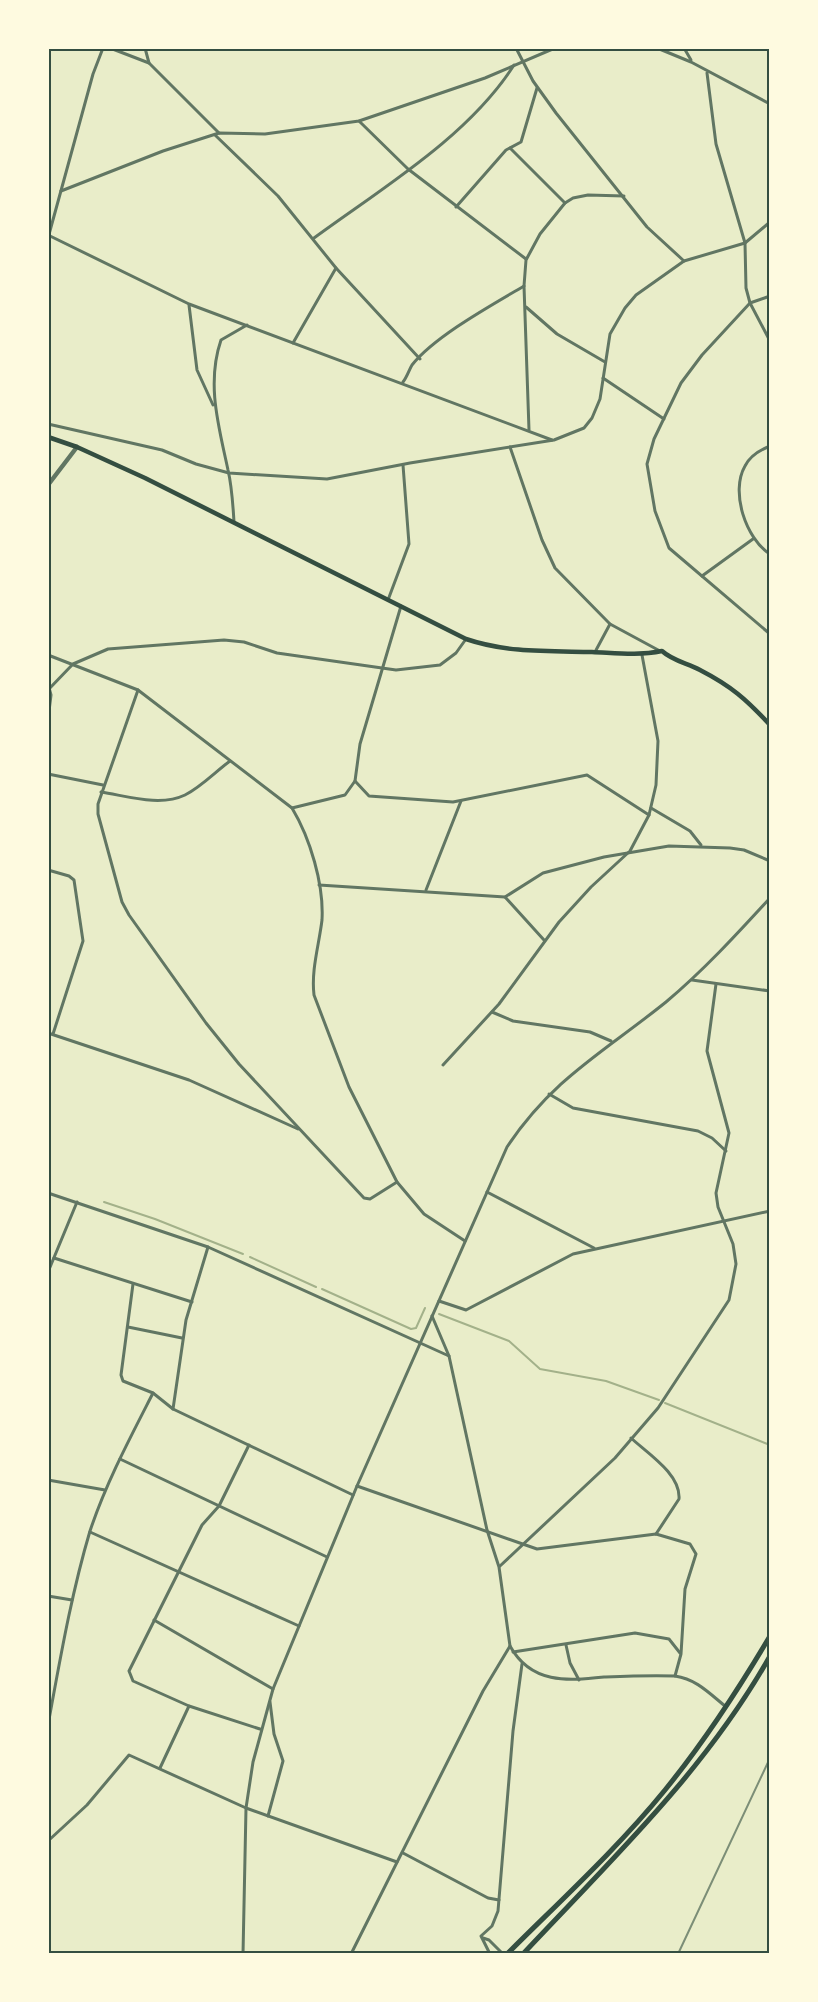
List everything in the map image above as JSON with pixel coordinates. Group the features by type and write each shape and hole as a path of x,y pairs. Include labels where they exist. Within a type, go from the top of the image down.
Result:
{"highway":[{"path":"505,1954 607,1854 664,1791 726,1707 770,1636"},
{"path":"522,1954 594,1881 671,1797 705,1752 770,1656"}],"main road":[{"path":"48,437 77,447 235,523 466,639 498,649 642,655 662,651 672,660 694,667 741,694 770,725"}],"street":[{"path":"103,48 93,74 48,236 189,304 554,440"},
{"path":"110,48 149,63 278,196 336,268 420,359"},
{"path":"145,48 149,63"},
{"path":"516,48 537,88 647,227 684,261"},
{"path":"61,191 163,151 217,134 265,134 358,121 485,78 521,60 555,48"},
{"path":"657,48 692,62 707,73 770,104"},
{"path":"684,48 692,62"},
{"path":"314,238 408,169 464,123 498,90 515,63"},
{"path":"707,73 716,144 744,243 746,288 750,303 770,341"},
{"path":"456,207 510,148 521,142 525,135 537,88"},
{"path":"358,121 408,169 526,260"},
{"path":"510,148 565,203"},
{"path":"529,430 524,286 526,260 540,234 565,203 573,198 588,195 624,196"},
{"path":"48,424 162,450 196,464 229,473 327,479 403,464 554,440 584,428 592,418 600,399 610,334 625,308 648,284 684,261 744,243 770,222"},
{"path":"292,343 336,268"},
{"path":"403,382 412,366 420,359 476,315 524,286"},
{"path":"770,296 750,303 681,383 654,439 647,464 655,511 669,548 770,634"},
{"path":"189,304 197,370 214,407 229,473 235,523"},
{"path":"526,307 556,334 605,362"},
{"path":"214,407 216,362 221,340 247,325"},
{"path":"603,378 664,419"},
{"path":"770,446 750,457 740,480 744,515 753,539 770,554"},
{"path":"48,485 77,447"},
{"path":"510,447 550,561 610,624 662,651"},
{"path":"388,600 409,544 410,529 403,464"},
{"path":"702,576 753,539"},
{"path":"292,808 345,795 355,782 360,744 401,606"},
{"path":"595,652 610,624"},
{"path":"48,719 51,700 49,688 73,664 108,649 224,640 244,642 278,653 384,669 440,665 456,653 466,639"},
{"path":"48,655 138,690 292,808 305,835 319,885 322,919 312,983 314,995 349,1087 397,1182 424,1214 465,1241"},
{"path":"443,1065 492,1012 544,941 591,887 630,851 649,816 656,785 658,741 642,655"},
{"path":"138,690 103,785 98,814 122,902 206,1023 239,1064 364,1198 370,1199 397,1182"},
{"path":"101,792 156,800 173,799 186,795 230,761"},
{"path":"48,774 103,785"},
{"path":"355,782 369,796 461,801 586,774 649,816"},
{"path":"426,890 461,801"},
{"path":"651,808 690,831 701,844"},
{"path":"319,885 426,890 505,897 535,876 630,851 701,844 744,850 770,861"},
{"path":"48,870 69,876 74,880 83,937 53,1034"},
{"path":"505,897 544,941"},
{"path":"243,1954 246,1808 260,1729 273,1689 419,1342 507,1147 536,1106 691,980 770,898"},
{"path":"691,980 770,991"},
{"path":"499,1567 520,1544 615,1458 658,1408 729,1300 736,1264 734,1244 726,1220 718,1207 716,1193 729,1133 728,1120 707,1051 716,984"},
{"path":"492,1012 513,1021 590,1032 612,1042"},
{"path":"48,1033 189,1080 300,1129"},
{"path":"549,1094 573,1108 698,1131 712,1138 726,1151"},
{"path":"487,1192 596,1248"},
{"path":"48,1193 208,1247 449,1356"},
{"path":"48,1272 77,1202"},
{"path":"439,1301 458,1309 474,1308 564,1257 596,1248 770,1211"},
{"path":"173,1409 182,1338 208,1247"},
{"path":"54,1258 192,1302"},
{"path":"133,1284 121,1375 123,1381 153,1393 173,1409 353,1495"},
{"path":"432,1316 449,1356 487,1530 499,1567 510,1646 522,1664 546,1678 579,1680 686,1677 700,1685 726,1707"},
{"path":"128,1327 182,1338"},
{"path":"48,1725 72,1600 90,1532 120,1459 153,1393"},
{"path":"631,1438 671,1476 680,1492 680,1498 656,1534"},
{"path":"249,1445 219,1506 202,1525 154,1620 129,1676 133,1681 189,1706 260,1729"},
{"path":"120,1459 328,1557"},
{"path":"48,1480 106,1490"},
{"path":"357,1486 537,1549 656,1534 685,1541 690,1544 696,1554 685,1589 681,1654 675,1676"},
{"path":"90,1532 179,1570 299,1626"},
{"path":"48,1596 72,1600"},
{"path":"154,1620 273,1689"},
{"path":"513,1652 635,1633 669,1638 681,1654"},
{"path":"566,1645 570,1663 579,1680"},
{"path":"351,1954 483,1691 510,1646"},
{"path":"490,1954 481,1936 496,1919 499,1900 513,1731 522,1664"},
{"path":"268,1816 282,1773 283,1761 274,1734 270,1700"},
{"path":"160,1768 189,1706"},
{"path":"48,1841 87,1805 129,1755 246,1808 397,1862"},
{"path":"403,1853 488,1898 499,1900"},
{"path":"483,1938 489,1940 505,1954"}],"waterway":[{"path":"104,1202 155,1219 243,1254"},
{"path":"250,1257 316,1287"},
{"path":"322,1289 411,1329 416,1328 425,1308"},
{"path":"439,1314 509,1341 540,1369 606,1381 659,1400"},
{"path":"665,1403 770,1445"}],"railway":[{"path":"678,1954 770,1758"}]}
